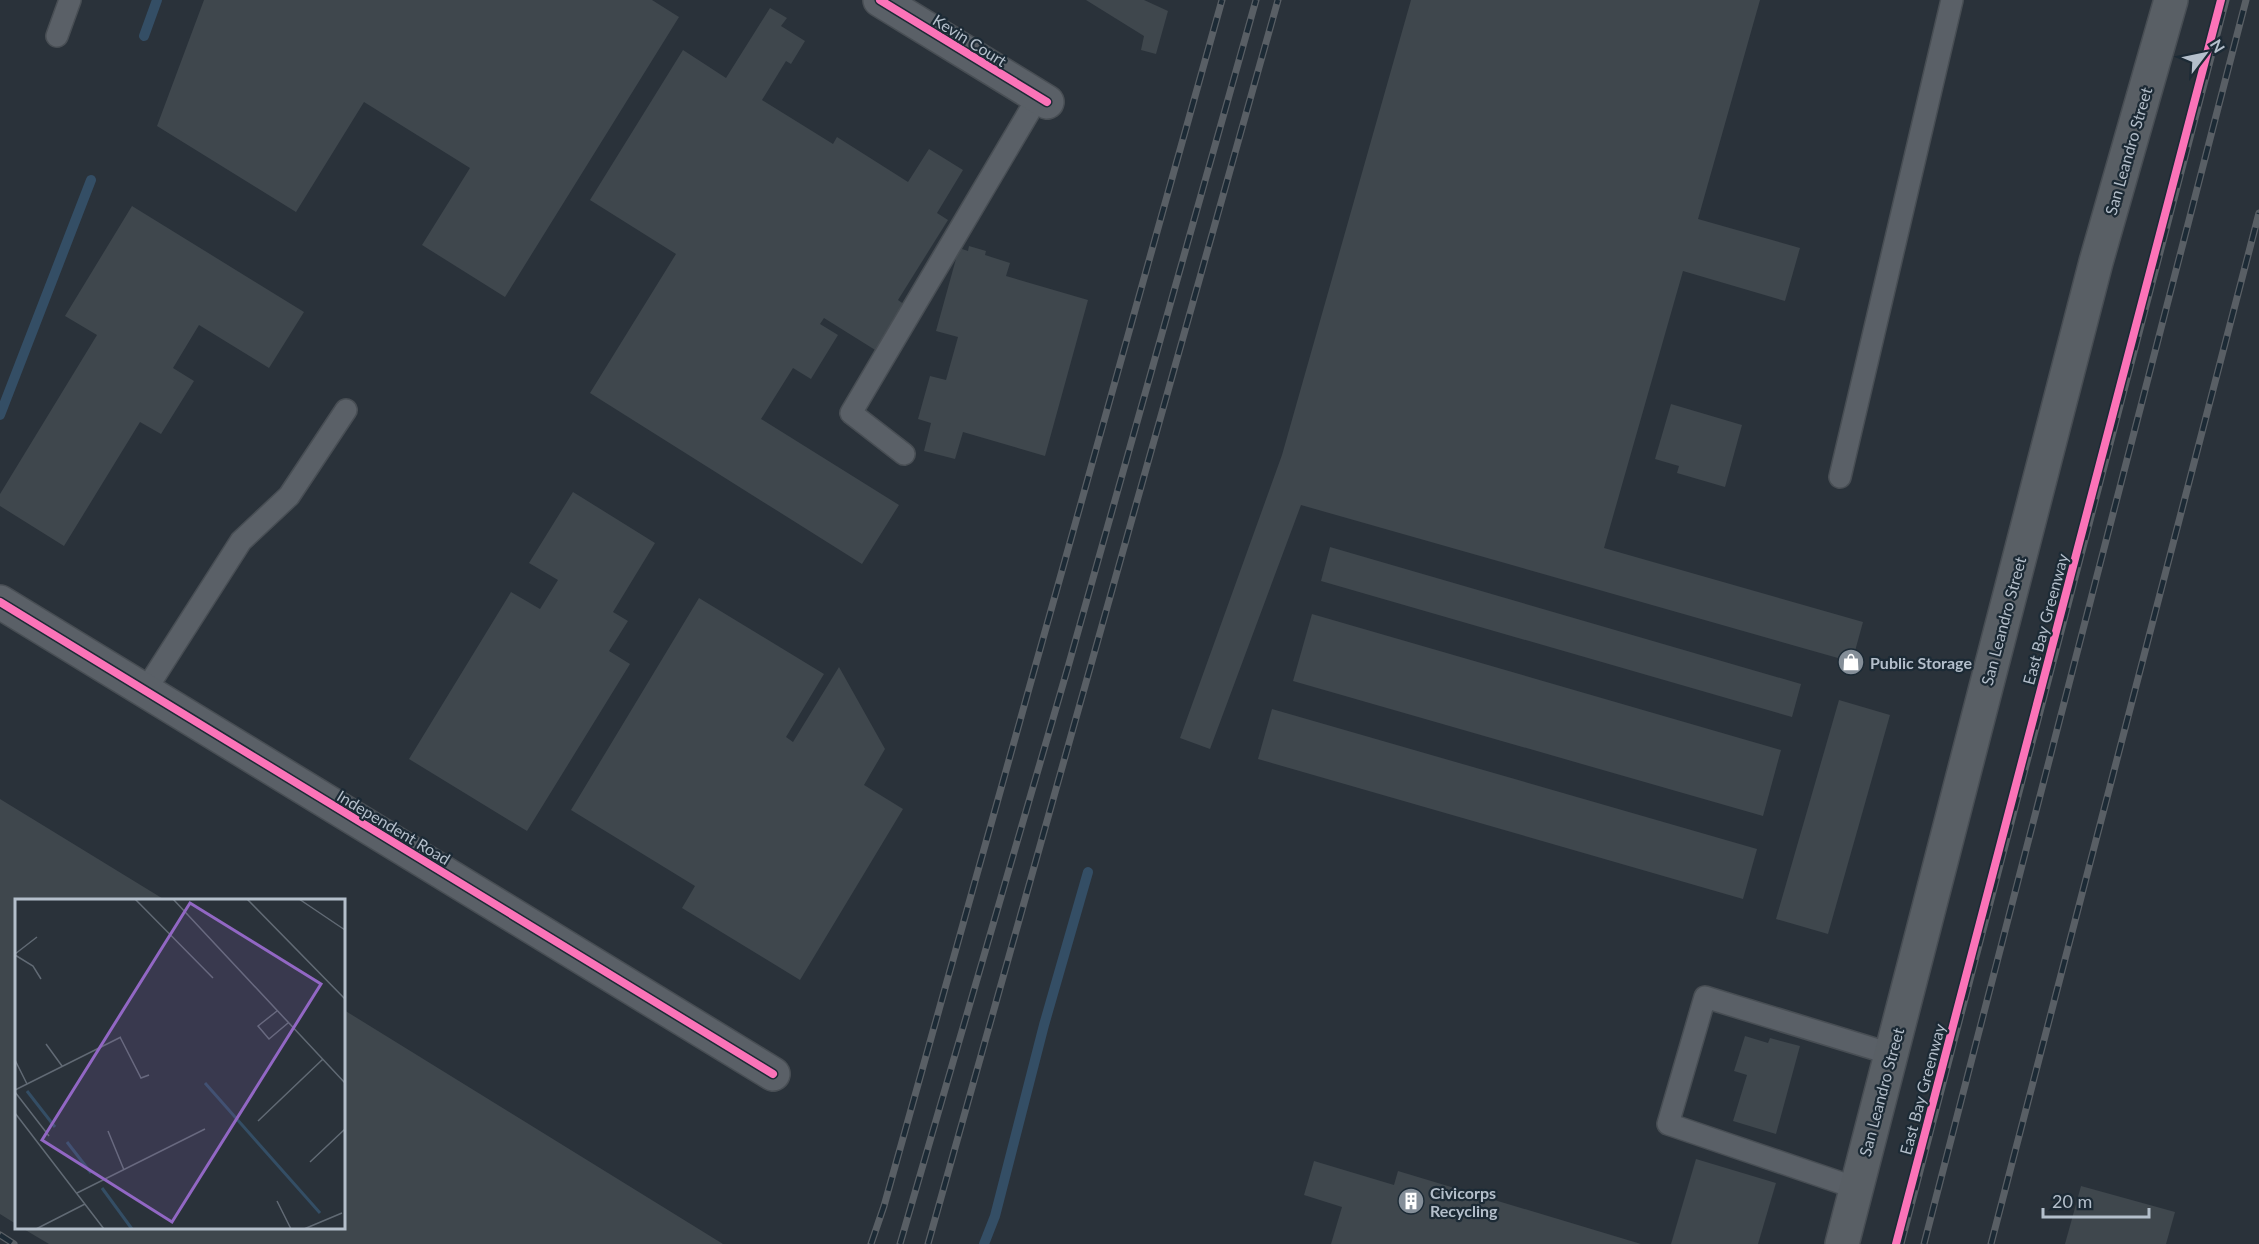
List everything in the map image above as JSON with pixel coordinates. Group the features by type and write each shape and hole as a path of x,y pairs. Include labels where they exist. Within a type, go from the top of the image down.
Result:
{"main road":[{"name":"San Leandro Street","path":"1842,1244 2096,262 2171,0"}],"street":[{"name":"Kevin Court","path":"880,0 1042,100"},
{"name":"Independent Road","path":"0,602 773,1074"}],"lane":[{"path":"57,36 70,0"},
{"path":"1840,477 1952,0"},
{"path":"904,454 851,412 1042,100"},
{"path":"145,691 242,541 289,496 346,410"},
{"path":"1856,1188 1668,1124 1705,997 1891,1054"}],"building":[{"path":"204,0 652,0 679,17 505,297 422,245 470,168 364,102 296,212 157,126"},
{"path":"1086,0 1144,0 1168,11 1156,54 1141,50 1144,36"},
{"path":"1411,0 1760,0 1698,219 1800,248 1785,301 1683,271 1604,548 1863,622 1852,662 1301,505 1210,749 1180,738 1282,455"},
{"path":"770,8 787,18 781,26 805,41 791,64 786,61 762,100 833,144 837,137 908,182 929,149 963,170 937,213 948,220 898,300 908,307 880,353 824,318 820,324 838,335 811,379 793,368 761,419 899,505 862,564 590,393 676,254 590,200 683,50 726,78"},
{"path":"132,206 304,312 269,368 199,325 173,368 194,381 161,434 140,422 64,546 0,506 0,494 97,335 65,316"},
{"path":"969,246 986,251 985,255 1010,263 1006,276 1088,300 1045,456 963,432 955,459 924,451 931,423 918,419 930,376 946,380 958,337 936,331 959,248 968,251"},
{"path":"1671,404 1742,425 1725,487 1677,473 1679,466 1655,459"},
{"path":"573,492 655,543 613,612 628,621 609,651 630,664 527,831 409,759 511,592 540,609 558,580 529,563"},
{"path":"1330,547 1801,684 1792,717 1321,581"},
{"path":"699,598 824,674 786,737 793,742 839,667 885,749 864,785 903,809 800,980 682,908 695,886 571,810"},
{"path":"1312,614 1781,750 1763,816 1293,681"},
{"path":"1839,700 1890,715 1828,934 1776,919"},
{"path":"1272,709 1757,849 1743,899 1258,759"},
{"path":"0,799 163,899 15,899 15,1223 0,1214"},
{"path":"345,1011 723,1244 49,1244 24,1229 345,1229"},
{"path":"1745,1036 1768,1043 1770,1038 1800,1046 1776,1134 1733,1121 1747,1075 1734,1071"},
{"path":"1696,1159 1776,1183 1758,1244 1671,1244"},
{"name":"Civicorps Recycling","path":"1314,1161 1394,1185 1398,1171 1641,1244 1331,1244 1342,1207 1304,1195"},
{"path":"2081,1186 2175,1212 2166,1244 2065,1244"}],"waterway":[{"path":"144,36 157,0"},
{"path":"0,415 91,180"},
{"path":"984,1244 995,1216 1044,1025 1088,872"}],"railway":[{"path":"871,1244 884,1206 1222,0"},
{"path":"900,1244 1068,667 1256,0"},
{"path":"928,1244 1278,0"},
{"path":"1901,1244 2226,0"},
{"path":"1924,1244 2246,0"},
{"path":"1991,1244 2259,213"},
{"path":"0,1235 14,1244"}],"cycle path":[{"path":"880,0 1047,102"},
{"name":"East Bay Greenway","path":"1896,1244 2221,0"},
{"path":"0,602 773,1074"}],"place":[{"name":"Public Storage","path":"1851,662"},
{"name":"Civicorps Recycling","path":"1411,1201"}]}
